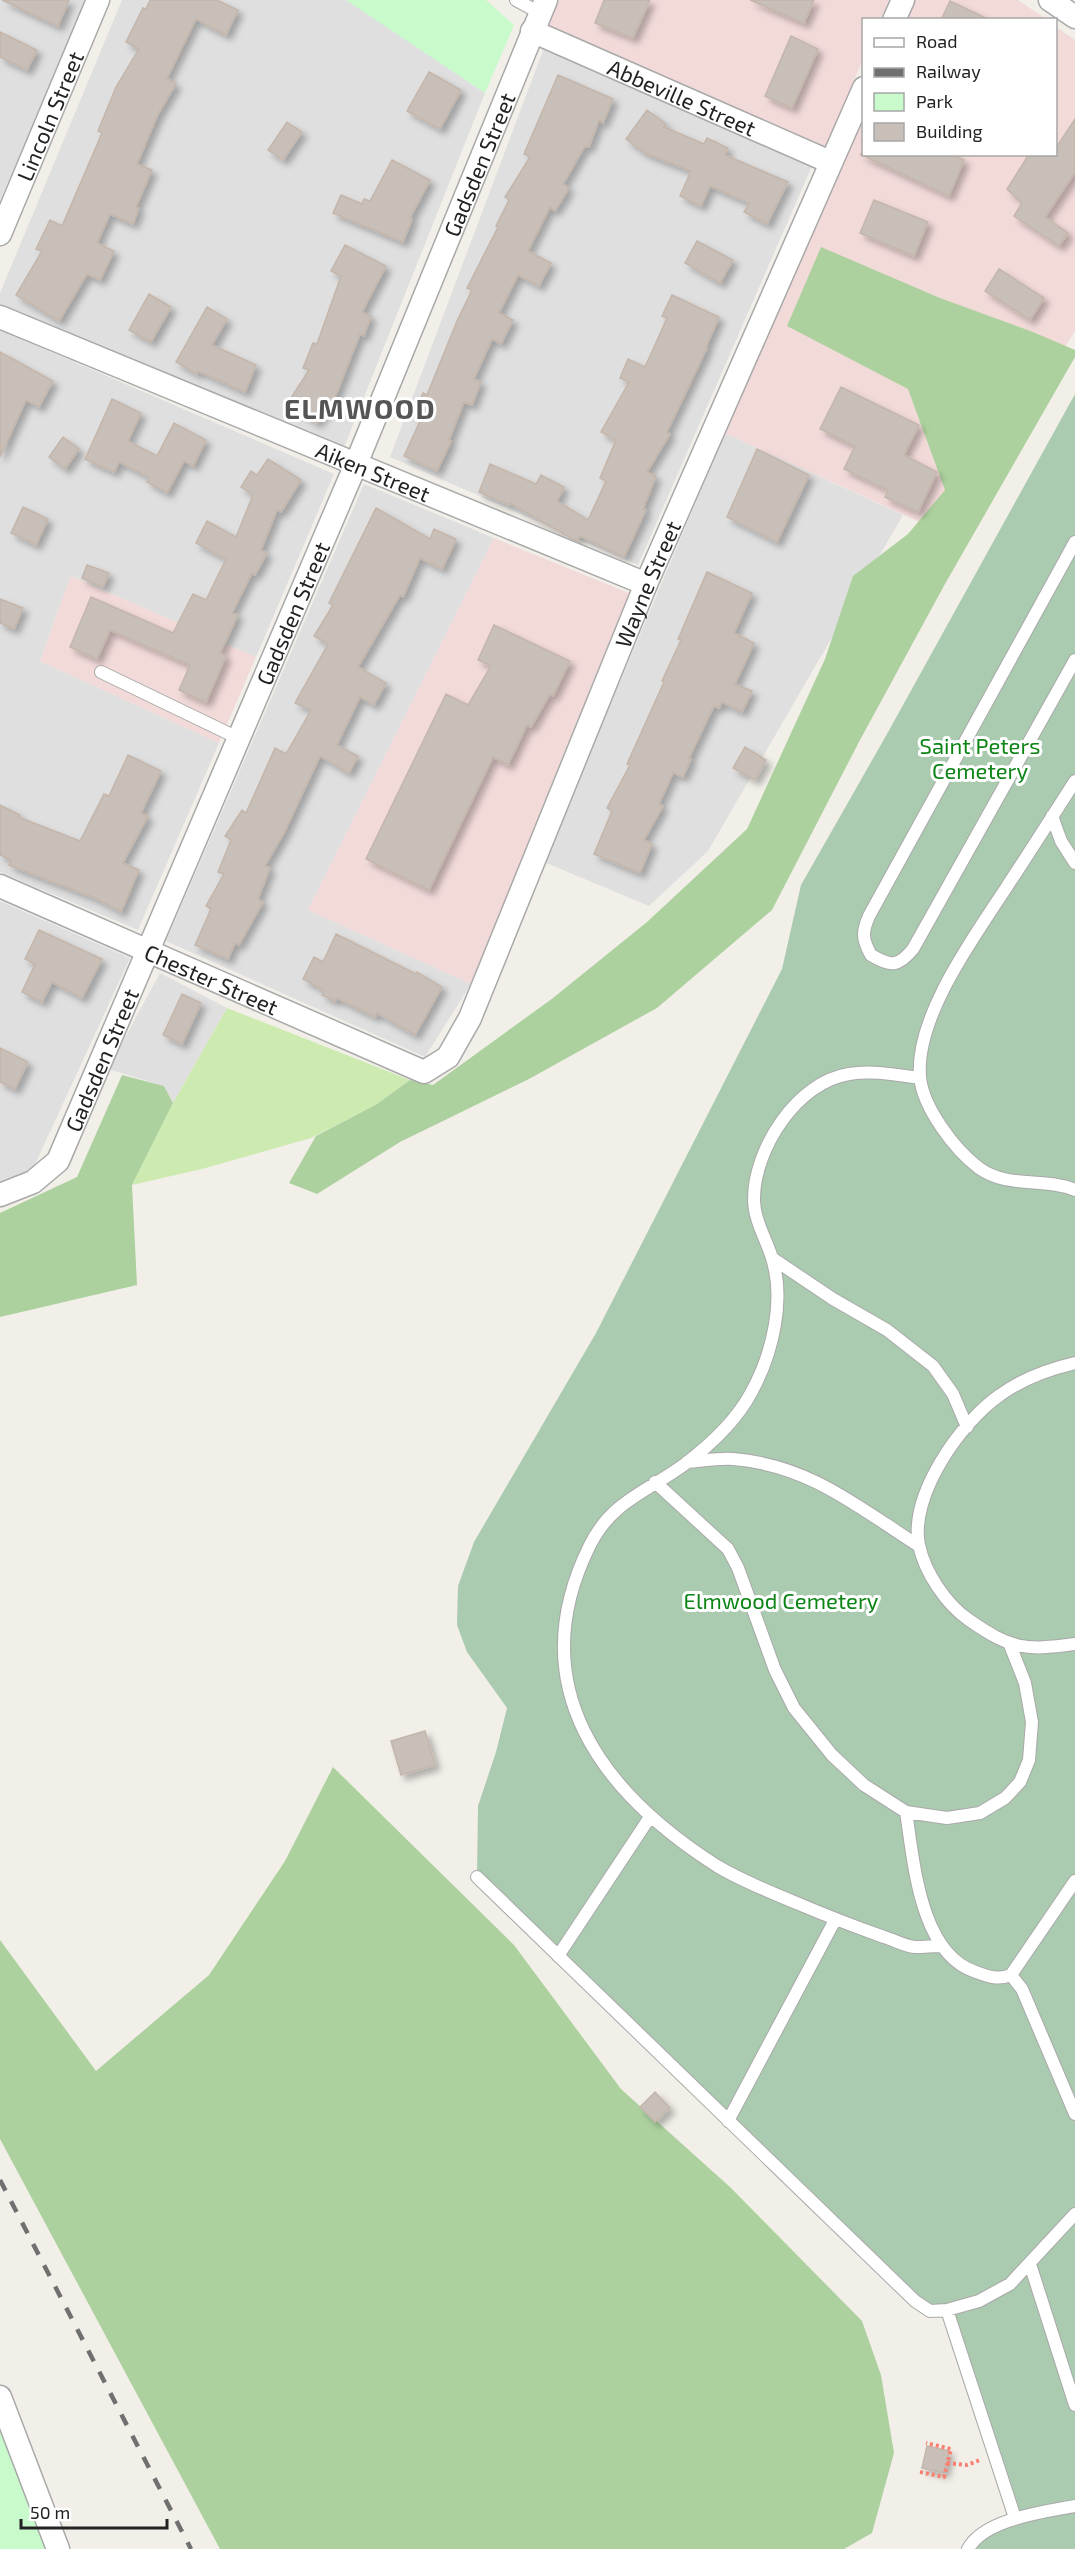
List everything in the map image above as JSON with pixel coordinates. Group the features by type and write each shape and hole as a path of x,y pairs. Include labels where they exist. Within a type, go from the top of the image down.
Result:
{"street":[{"name":"Lincoln Street","path":"0,234 98,0"},
{"path":"895,18 903,0"},
{"path":"1050,0 1075,17"},
{"name":"Abbeville Street","path":"539,15 830,162"},
{"name":"Gadsden Street","path":"0,1195 33,1182 58,1161 356,464 539,15"},
{"name":"Wayne Street","path":"424,1072 448,1057 470,1018 646,584 862,92"},
{"name":"Aiken Street","path":"0,317 646,584"},
{"name":"Chester Street","path":"0,886 424,1072"},
{"path":"0,2397 58,2549"}],"lane":[{"path":"516,0 539,15"},
{"path":"1075,542 869,916 863,930 863,941 871,955 892,964 903,961 913,949 1075,660"},
{"path":"101,672 238,738"},
{"path":"1075,781 961,957 928,1027 920,1078 933,1115 964,1155 980,1169 1014,1183 1064,1186 1075,1190"},
{"path":"1052,816 1061,841 1075,863"},
{"path":"920,1078 875,1072 847,1074 808,1094 790,1109 780,1122 766,1148 756,1176 753,1202 772,1258 778,1293 774,1329 751,1394 734,1418 709,1445 615,1509 599,1528 576,1577 568,1603 564,1632 564,1666 570,1696 579,1721 613,1778 650,1817 720,1867 835,1920 912,1947 941,1946"},
{"path":"772,1258 833,1299 887,1330 933,1366 953,1394 967,1427"},
{"path":"1075,1363 1054,1368 998,1396 967,1427 946,1454 929,1485 922,1505 919,1546 948,1602 992,1636 1010,1645 1038,1648 1075,1644"},
{"path":"687,1462 733,1459 800,1475 831,1488 919,1546"},
{"path":"655,1482 728,1549 738,1568 775,1670 794,1708 831,1755 864,1785 906,1812 947,1818 980,1813 1005,1798 1020,1782 1029,1760 1032,1722 1025,1683 1010,1645"},
{"path":"906,1812 918,1886 926,1912 941,1946 951,1959 971,1971 992,1978 1011,1975 1075,1881"},
{"path":"558,1956 650,1817"},
{"path":"477,1877 915,2301 930,2311 947,2310 979,2301 1010,2284 1075,2214"},
{"path":"728,2121 835,1920"},
{"path":"1011,1975 1026,1998 1075,2114"},
{"path":"1030,2264 1075,2405"},
{"path":"947,2310 1015,2518"},
{"path":"968,2549 971,2543 991,2529 1015,2518 1075,2506"}],"path":[{"path":"920,2472 944,2477 951,2449 926,2443"},
{"path":"947,2463 967,2465 994,2454"}],"shaded area":[{"path":"0,0 88,0 0,200"},
{"path":"122,0 347,0 485,93 343,450 0,304 0,293"},
{"path":"559,0 889,0 880,18 862,18 862,61 826,147 547,27"},
{"path":"915,0 1018,0 1045,18 908,18"},
{"path":"1057,28 1075,40 1075,331 946,534 725,433 862,120 862,156 1057,156"},
{"path":"544,48 812,166 638,565 390,457"},
{"path":"0,330 334,474 256,657 71,576 40,661 219,743 138,930 0,872"},
{"path":"725,433 903,515 708,851 649,906 544,862"},
{"path":"364,484 494,538 308,910 471,984 425,1057 166,941"},
{"path":"494,538 629,593 471,984 308,910"},
{"path":"71,576 256,657 219,743 40,661"},
{"path":"0,901 130,958 32,1171 0,1181"},
{"path":"160,973 227,1008 173,1103 164,1086 108,1069"}],"green space":[{"path":"346,0 486,0 514,25 485,93"},
{"path":"821,247 940,298 1075,350 1075,357 945,584 860,740 772,910 657,1008 529,1079 400,1142 317,1194 289,1183 316,1136 377,1104 410,1080 433,1085 553,998 647,922 747,829 825,659 853,576 908,534 945,490 908,389 787,326"},
{"name":"Elmwood Cemetery","path":"1075,394 1075,2549 968,2549 1015,2518 947,2311 930,2311 477,1877 478,1806 496,1752 507,1708 467,1652 457,1625 458,1586 474,1542 596,1333 782,969 801,885"},
{"path":"227,1008 410,1080 377,1104 311,1138 202,1169 132,1185 173,1103"},
{"path":"122,1075 164,1086 173,1103 132,1185 137,1285 0,1317 0,1213 77,1177"},
{"path":"333,1767 514,1945 621,2089 730,2187 862,2321 881,2375 894,2453 872,2533 844,2549 220,2549 0,2139 0,1940 96,2071 209,1975 285,1861"},
{"path":"0,2397 58,2549 0,2549"}],"building":[{"path":"2,0 69,0 58,26"},
{"path":"150,0 217,0 238,10 226,35 196,19 167,78 176,84 158,114 137,164 152,170 136,207 139,208 133,224 110,214 97,243 114,251 100,280 87,274 59,321 16,295 42,251 36,249 50,220 62,226 102,133 98,131 116,87 139,49 126,42 143,8 146,9"},
{"path":"604,0 650,0 633,38 595,23"},
{"path":"750,0 814,0 804,23"},
{"path":"950,1 986,18 942,18"},
{"path":"0,32 37,50 27,70 0,57"},
{"path":"791,36 818,49 792,108 765,96"},
{"path":"429,72 461,90 440,129 407,111"},
{"path":"558,75 613,99 603,123 599,120 589,147 585,146 563,184 569,188 555,211 550,207 528,251 551,263 539,286 518,275 499,313 513,320 501,344 492,339 474,379 481,382 472,405 464,402 449,440 451,441 437,471 404,456 421,419 414,416 423,393 427,395 472,290 467,288 498,227 496,226 509,200 505,197 530,157 524,154"},
{"path":"647,110 666,124 664,127 704,144 707,138 728,148 725,155 788,182 767,224 744,212 749,203 710,186 701,206 680,196 691,171 645,153 626,139"},
{"path":"1075,119 1075,172 1045,217 1068,233 1059,246 1014,216 1022,203 1007,189 1028,156 1057,156 1057,146"},
{"path":"287,122 302,132 283,160 268,150"},
{"path":"864,156 955,156 964,160 949,196"},
{"path":"392,160 430,180 410,218 412,219 403,242 333,213 341,195 362,204 364,199 370,201"},
{"path":"874,200 928,222 914,256 860,233"},
{"path":"697,241 733,260 720,283 685,263"},
{"path":"345,245 386,266 362,312 371,316 364,336 360,334 336,395 317,423 287,404 309,370 303,368 313,343 317,344 341,276 331,271"},
{"path":"999,269 1044,298 1030,320 985,291"},
{"path":"149,294 171,307 151,342 129,330"},
{"path":"672,295 719,317 707,348 667,432 670,434 647,472 656,476 643,509 646,510 624,557 580,536 577,541 574,540 510,503 509,505 479,492 490,464 536,484 541,475 564,487 557,501 588,520 606,481 600,478 616,440 601,432 629,382 620,378 628,359 645,367 667,318 662,316"},
{"path":"207,307 227,319 212,345 256,365 245,392 198,371 197,374 176,362"},
{"path":"0,352 53,381 39,407 26,400 0,457"},
{"path":"841,387 919,425 904,455 937,472 918,512 885,497 888,490 844,469 855,446 820,429"},
{"path":"112,399 141,413 128,441 157,456 174,423 206,440 193,466 184,461 167,493 147,482 149,477 119,462 114,472 85,459"},
{"path":"63,437 79,449 65,469 49,457"},
{"path":"757,449 809,475 777,542 727,517"},
{"path":"268,459 301,480 281,512 277,510 261,550 267,553 255,575 252,573 232,613 238,615 220,653 226,656 206,702 179,690 190,665 110,630 97,659 70,647 91,597 173,633 193,594 206,600 226,559 196,543 207,521 236,537 253,495 241,487 251,471 257,475"},
{"path":"23,507 48,519 36,545 11,533"},
{"path":"376,508 430,539 434,529 456,539 442,569 420,558 403,597 400,595 358,667 386,683 374,705 360,697 337,745 358,756 349,773 320,756 284,833 265,866 270,868 258,899 263,902 239,945 235,943 228,959 195,945 211,909 206,906 224,874 218,872 231,840 225,836 242,810 246,813 275,748 286,754 311,710 295,703 328,644 314,636 333,605 329,603"},
{"path":"87,565 109,573 103,587 82,578"},
{"path":"707,572 752,593 734,633 754,643 735,684 752,691 742,712 722,702 719,708 714,706 689,758 691,759 683,777 673,773 659,804 663,806 644,840 652,844 640,873 594,854 612,811 607,808 630,765 627,764 664,682 662,681 681,640 678,639"},
{"path":"0,599 23,608 14,629 0,623"},
{"path":"494,625 570,661 553,696 550,694 531,727 527,725 508,765 493,757 429,890 366,859 446,694 468,705 491,666 478,660"},
{"path":"745,747 766,760 755,780 733,768"},
{"path":"128,755 161,771 141,813 148,816 123,863 139,870 121,912 95,898 9,865 11,860 0,855 0,805 20,815 18,817 80,841 104,794 109,796"},
{"path":"39,930 102,959 82,998 52,982 42,1002 22,992 35,964 25,959"},
{"path":"336,934 416,974 417,972 442,987 415,1035 377,1013 375,1017 337,998 335,1001 322,995 324,990 303,979 314,957 323,962"},
{"path":"182,994 201,1003 182,1044 163,1035"},
{"path":"0,1048 28,1062 15,1089 0,1082"},
{"path":"425,1731 435,1765 401,1775 391,1741"},
{"path":"655,2092 670,2108 655,2122 640,2107"},
{"path":"927,2446 949,2451 944,2473 922,2468"}],"railway":[{"path":"0,2180 191,2549"}],"district":[{"name":"ELMWOOD","path":"360,408"}],"park label":[{"name":"Saint Peters Cemetery","path":"980,758"}]}
